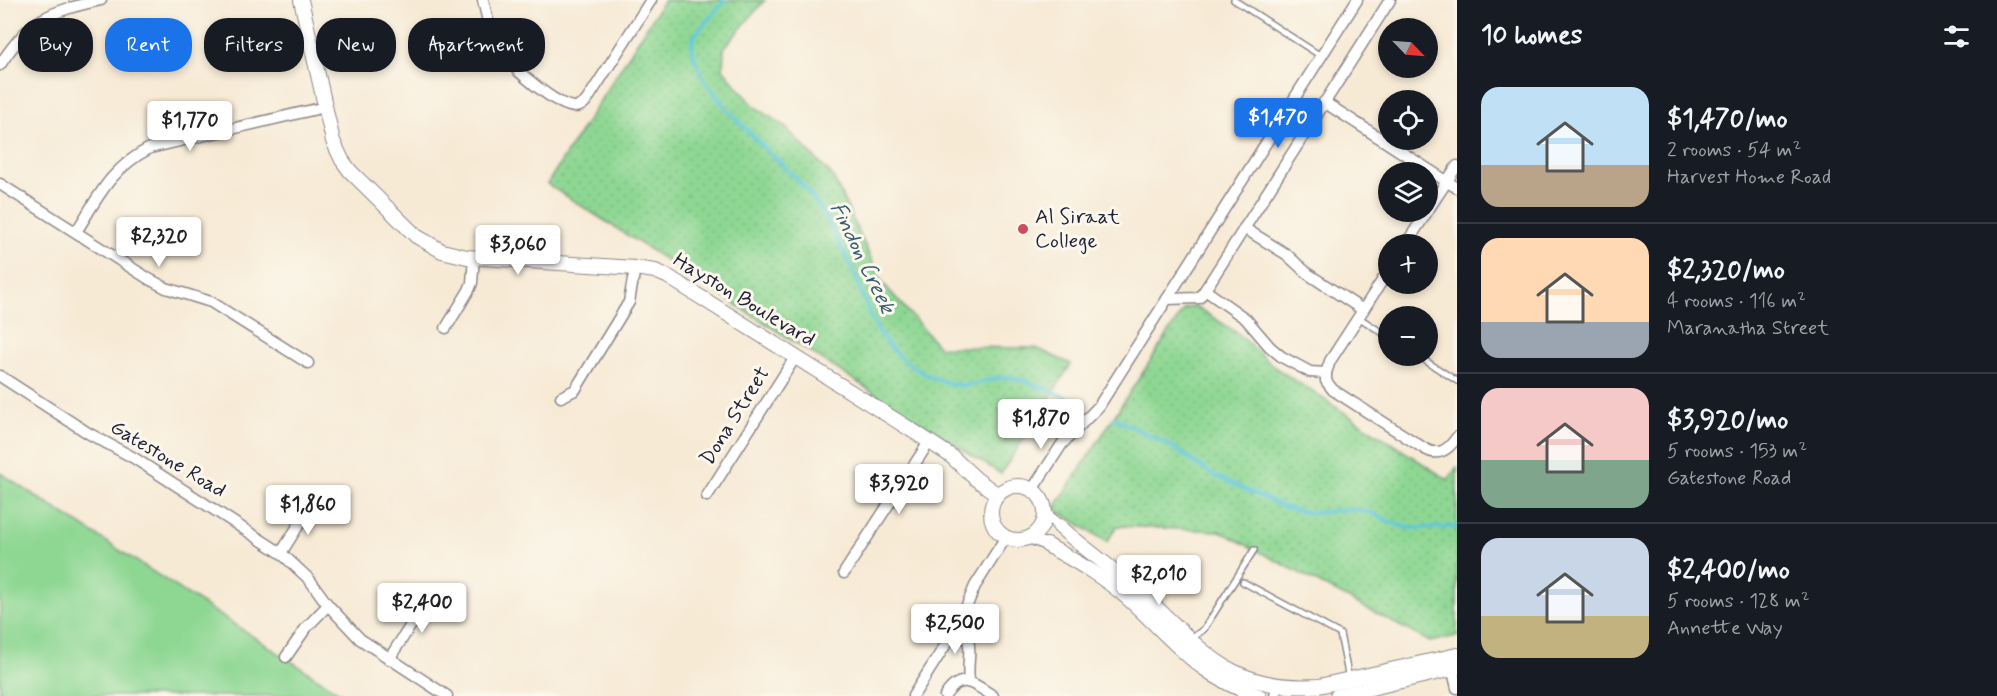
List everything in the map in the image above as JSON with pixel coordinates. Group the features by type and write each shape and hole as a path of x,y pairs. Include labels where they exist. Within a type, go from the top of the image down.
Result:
{"street":[{"path":"0,65 17,40 41,19 67,8 101,0"},
{"name":"Hayston Boulevard","path":"301,0 333,141 342,160 375,197 416,236 431,246 454,255 635,268 655,271 675,279 951,456 998,495"},
{"path":"483,0 493,36 510,64 542,90 565,104 575,107 583,105 589,97 651,0"},
{"path":"1032,490 1062,444 1099,406 1356,0"},
{"path":"1167,299 1199,298 1389,0"},
{"path":"1324,102 1457,188"},
{"path":"76,232 116,172 127,161 150,148 325,107"},
{"path":"1438,196 1457,166"},
{"path":"0,184 166,288 198,297 222,308 308,363"},
{"path":"1244,228 1286,254 1308,274 1360,313"},
{"path":"446,328 469,290 474,257"},
{"path":"561,397 574,390 629,302 635,268"},
{"path":"1378,286 1330,361 1326,381 1333,390 1431,452 1441,452 1450,446 1457,436"},
{"path":"1204,291 1246,319 1270,347 1282,357 1310,372 1326,373"},
{"name":"Dona Street","path":"707,496 796,356"},
{"name":"Gatestone Road","path":"0,376 88,433 134,458 280,553 309,579 328,605 360,639 447,696"},
{"path":"844,573 929,442"},
{"path":"1029,538 1041,528 1045,512 1044,503 1032,490 1024,486 1005,489 998,495 991,510 991,518 994,526 1006,537 1013,540 1029,538 1047,545 1082,566 1121,593 1185,654 1212,675 1243,691 1259,696"},
{"path":"280,553 312,504"},
{"path":"1045,512 1087,551 1135,588 1213,660 1229,670 1276,691 1319,686 1454,662"},
{"path":"913,696 960,622 975,586 1006,537"},
{"path":"389,659 431,594"},
{"path":"286,657 306,628 328,605"},
{"path":"960,622 969,636 971,645 969,682"},
{"path":"1454,662 1457,688"},
{"path":"1337,696 1454,662"},
{"path":"945,696 954,685 964,681 993,696"}],"lane":[{"path":"1234,0 1321,56"},
{"path":"1360,313 1378,328"},
{"path":"1434,366 1457,381"},
{"path":"1190,640 1204,629 1254,550"},
{"path":"1243,582 1341,634 1349,680"}],"green space":[{"path":"664,0 765,0 724,48 723,69 754,106 784,126 833,177 882,282 939,347 1036,348 1071,364 1001,474 547,184"},
{"path":"1195,306 1239,334 1274,367 1448,480 1457,467 1457,636 1430,642 1220,531 1117,526 1107,542 1054,509 1184,309"},
{"path":"0,473 345,696 0,696"}],"waterway":[{"name":"Findon Creek","path":"725,0 694,36 693,53 700,72 732,114 814,199 829,223 856,277 876,327 891,348 913,367 947,383 968,385 1006,377 1037,385 1076,401"},
{"name":"Findon Creek","path":"1114,418 1171,446 1213,475 1284,507 1314,513 1351,509 1369,512 1410,528 1457,527"}],"place":[{"name":"Al Siraat College","path":"1023,229"}]}
